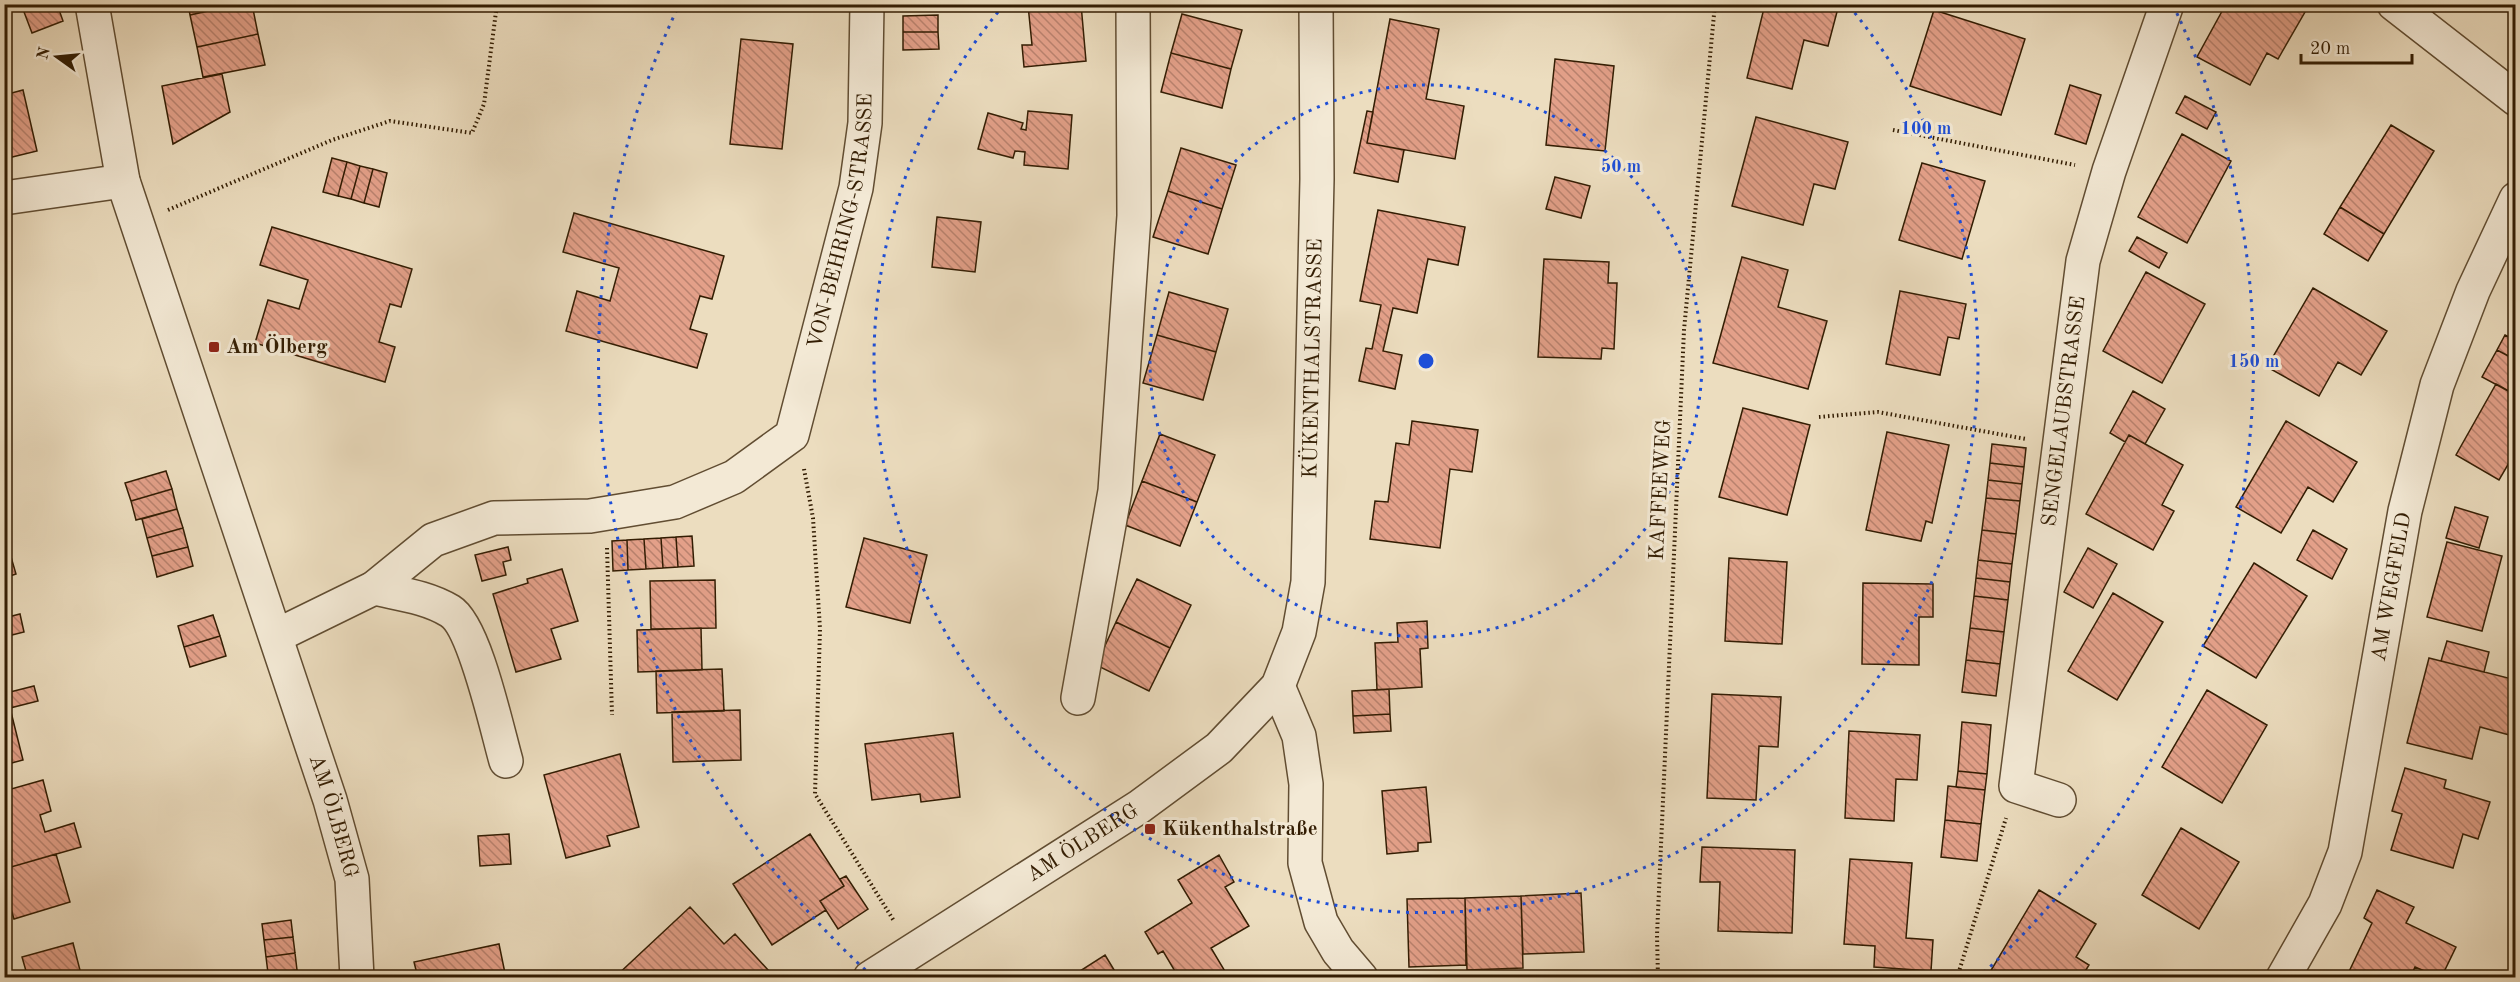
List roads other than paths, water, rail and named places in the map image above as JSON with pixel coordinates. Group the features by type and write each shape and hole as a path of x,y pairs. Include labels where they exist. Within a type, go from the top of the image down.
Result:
{"street":[{"name":"AM ÖLBERG","path":"92,4 123,181 330,800 352,879 357,978"},
{"name":"VON-BEHRING-STRASSE","path":"374,588 433,540 494,518 606,514 675,502 734,477 792,435 856,188 865,123 867,4"},
{"path":"1078,698 1115,491 1134,216 1132,4"},
{"name":"KÜKENTHALSTRASSE","path":"1278,686 1299,632 1308,582 1317,179 1316,4"},
{"name":"SENGELAUBSTRASSE","path":"2059,800 2016,786 2083,261 2109,171 2167,4"},
{"path":"2394,4 2516,99"},
{"path":"4,198 123,181"},
{"name":"AM WEGFELD","path":"2283,978 2325,904 2345,852 2405,511 2434,396 2473,291 2516,199"},
{"path":"276,636 374,588 422,598 452,612 470,637 506,761"},
{"name":"AM ÖLBERG","path":"870,978 1139,807 1219,748 1278,686"},
{"path":"1278,686 1299,736 1306,784 1305,863 1321,922 1338,951 1361,978"}],"place":[{"name":"Am Ölberg","path":"214,347"},
{"name":"Kükenthalstraße","path":"1150,829"}]}
